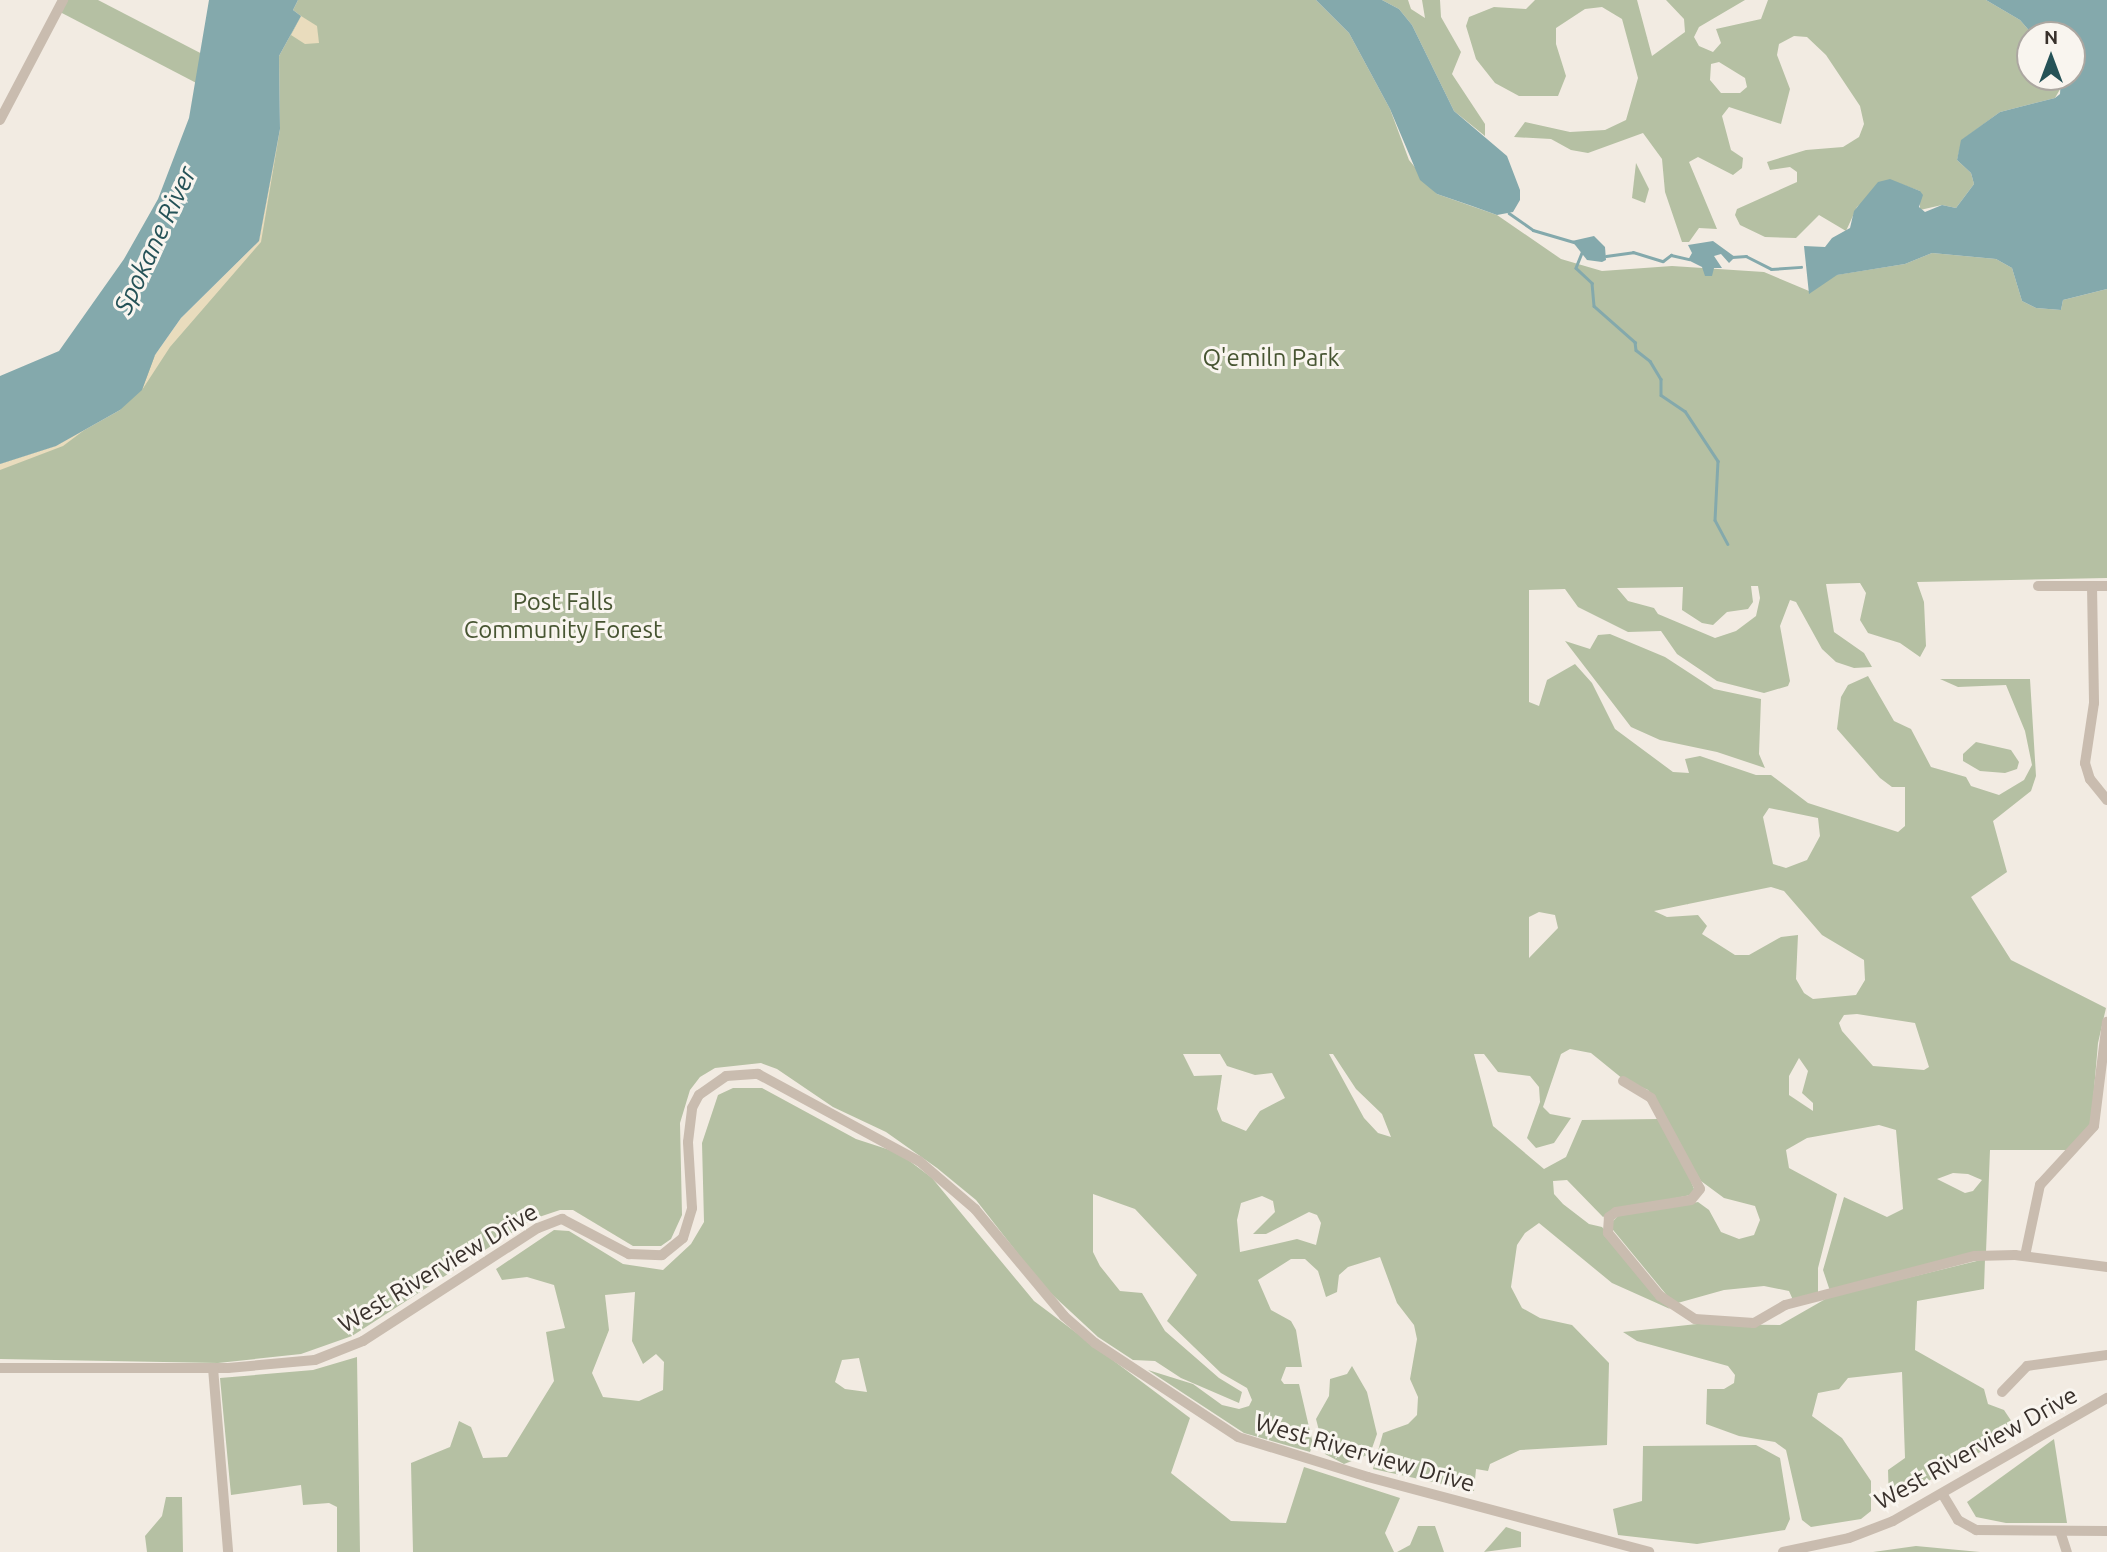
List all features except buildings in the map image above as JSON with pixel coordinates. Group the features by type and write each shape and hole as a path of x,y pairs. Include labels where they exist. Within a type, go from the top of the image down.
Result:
{"street":[{"path":"0,120 63,0"},
{"path":"2038,586 2107,586"},
{"path":"2092,586 2094,703 2085,763 2090,779 2107,800"},
{"path":"2094,703 2107,703"},
{"path":"2025,1256 2040,1185 2094,1126 2107,1022"},
{"name":"West Riverview Drive","path":"0,1368 214,1368 288,1364 340,1352 552,1222 574,1222 629,1254 647,1257 669,1252 682,1238 692,1208 688,1142 692,1108 699,1094 726,1076 758,1074 919,1161 975,1209 1064,1316 1096,1343 1238,1437 1356,1474 1649,1552"},
{"path":"1623,1081 1637,1085 1651,1098 1700,1189 1691,1200 1616,1212 1609,1217 1608,1233 1660,1296 1695,1320 1754,1323 1785,1305 1957,1260 2025,1256 2107,1267"},
{"path":"2002,1392 2027,1366 2107,1355"},
{"path":"214,1368 228,1552"},
{"name":"West Riverview Drive","path":"1783,1552 1803,1551 1885,1525 1943,1495 2107,1398"},
{"path":"1943,1495 1958,1520 1976,1530 2107,1531"},
{"path":"2060,1531 2067,1552"}],"green space":[{"path":"67,0 98,0 208,57 204,87 60,12"},
{"name":"Post Falls Community Forest","path":"298,0 1316,0 1349,33 1390,109 1409,160 1437,194 1497,215 1561,259 1602,271 1672,266 1764,272 1809,291 1836,275 1905,264 1932,253 1996,259 2012,268 2022,301 2036,308 2061,310 2063,300 2107,289 2107,578 1917,582 1924,602 1926,646 1920,657 1900,643 1868,633 1860,620 1866,593 1860,583 1826,584 1834,632 1864,653 1872,667 1854,668 1836,662 1822,649 1796,602 1790,600 1780,626 1790,681 1788,686 1764,693 1717,681 1677,654 1661,631 1628,632 1578,607 1565,589 1529,590 1529,702 1539,706 1547,680 1575,664 1592,683 1615,729 1673,772 1689,773 1685,759 1700,756 1756,775 1771,775 1808,803 1898,832 1905,826 1905,787 1892,787 1880,778 1837,729 1841,697 1848,685 1868,676 1894,721 1911,729 1931,767 1966,777 1971,786 1999,795 2024,780 2032,765 2025,731 2006,685 1958,687 1940,679 2030,679 2036,776 2031,791 1993,821 2007,872 1971,897 2011,960 2106,1008 2098,1043 2091,1125 2068,1150 1990,1150 1986,1252 1830,1291 1823,1270 1844,1197 1887,1217 1903,1209 1896,1130 1879,1125 1807,1138 1786,1150 1789,1168 1837,1194 1818,1268 1818,1293 1793,1300 1789,1291 1764,1286 1724,1290 1674,1304 1609,1225 1618,1216 1698,1202 1709,1210 1721,1232 1739,1239 1754,1235 1760,1220 1755,1206 1724,1198 1701,1181 1648,1090 1623,1079 1591,1053 1570,1049 1561,1054 1543,1107 1550,1114 1571,1118 1554,1143 1536,1148 1527,1138 1540,1102 1539,1087 1530,1076 1498,1072 1484,1054 1474,1054 1493,1126 1544,1169 1566,1157 1582,1120 1658,1119 1679,1151 1696,1194 1615,1210 1603,1217 1567,1180 1553,1181 1554,1194 1563,1204 1589,1224 1602,1227 1670,1309 1612,1283 1539,1223 1525,1233 1517,1245 1511,1287 1522,1308 1540,1318 1572,1325 1609,1363 1607,1445 1520,1450 1490,1464 1488,1471 1476,1469 1474,1491 1373,1469 1383,1433 1408,1424 1417,1415 1418,1397 1410,1379 1417,1339 1414,1325 1397,1303 1380,1257 1348,1267 1339,1275 1337,1292 1326,1297 1318,1271 1305,1259 1291,1259 1258,1280 1271,1310 1291,1321 1296,1330 1302,1367 1286,1367 1281,1380 1284,1384 1299,1384 1313,1444 1310,1452 1244,1433 1148,1370 1193,1384 1222,1405 1239,1409 1249,1406 1252,1400 1247,1388 1221,1373 1167,1321 1197,1275 1135,1209 1093,1194 1093,1252 1100,1266 1120,1291 1142,1293 1165,1331 1219,1378 1242,1392 1239,1403 1181,1378 1155,1361 1133,1360 1098,1337 1044,1287 976,1200 937,1168 886,1132 833,1107 777,1069 761,1063 715,1068 700,1077 690,1090 680,1123 682,1215 671,1239 661,1246 633,1246 573,1210 560,1210 533,1219 352,1336 301,1354 218,1363 0,1359 0,464 56,446 120,410 155,355 259,241 280,129 279,56 301,16 293,10","holes":["1751,586 1758,586 1760,598 1756,616 1736,631 1715,638 1658,614 1654,608 1628,601 1617,588 1683,587 1682,610 1702,623 1713,625 1727,612 1748,609 1753,602","1769,808 1818,818 1820,836 1807,860 1786,868 1773,864 1763,817","1771,887 1784,891 1822,935 1864,960 1865,980 1856,995 1813,999 1804,993 1796,979 1798,935 1781,937 1749,955 1735,955 1702,934 1707,926 1698,915 1667,917 1654,911","1539,912 1555,915 1558,928 1529,958 1529,917","1857,1014 1915,1023 1929,1067 1924,1070 1873,1066 1842,1031 1839,1023 1844,1015","1183,1054 1220,1054 1227,1066 1255,1075 1272,1073 1285,1098 1260,1111 1246,1131 1222,1121 1217,1109 1222,1075 1194,1076","1329,1054 1333,1054 1356,1089 1382,1114 1391,1137 1378,1133 1364,1118","1799,1058 1808,1071 1802,1093 1813,1103 1813,1111 1789,1095 1789,1076","1953,1173 1968,1174 1982,1180 1973,1191 1965,1193 1937,1179","1262,1196 1273,1201 1275,1212 1253,1234 1266,1234 1309,1212 1317,1215 1321,1223 1316,1245 1297,1239 1240,1252 1237,1220 1241,1203"]},
{"path":"1382,0 1408,0 1411,9 1425,18 1422,0 1440,0 1441,17 1461,52 1452,74 1485,124 1485,136 1454,111 1412,25 1399,9"},
{"path":"1535,0 1637,0 1652,56 1685,32 1684,19 1666,0 1745,0 1699,27 1694,37 1699,46 1713,52 1721,43 1716,29 1761,19 1768,0 1986,0 2021,21 2016,21 2016,91 2059,91 2055,98 2000,112 1962,140 1957,160 1971,173 1974,184 1956,208 1942,205 1920,210 1920,191 1890,180 1857,207 1846,231 1819,215 1796,238 1765,237 1740,225 1735,215 1737,209 1797,182 1797,172 1790,167 1770,170 1767,162 1806,150 1843,147 1859,137 1864,124 1860,106 1826,55 1807,37 1794,36 1779,44 1777,55 1790,89 1781,124 1729,107 1722,116 1731,150 1743,158 1742,168 1733,175 1698,157 1689,162 1717,229 1699,228 1689,242 1682,242 1665,192 1662,159 1643,133 1588,153 1571,150 1551,139 1514,137 1525,122 1570,132 1605,130 1626,120 1638,78 1622,19 1602,7 1585,9 1556,28 1556,44 1566,76 1558,96 1519,96 1495,83 1476,59 1466,26 1469,17 1494,7 1526,9","holes":["1719,62 1745,78 1747,87 1740,93 1721,93 1710,80 1711,64"]},
{"path":"1636,163 1649,189 1645,203 1632,198"},
{"path":"1610,634 1665,657 1714,689 1761,699 1759,754 1765,768 1717,752 1660,740 1631,727 1565,641 1590,649 1598,635"},
{"path":"1976,742 2011,750 2019,762 2017,769 2005,773 1980,771 1963,761 1963,754"},
{"path":"733,1088 762,1088 856,1139 899,1153 932,1178 1034,1301 1190,1418 1171,1473 1231,1521 1286,1523 1304,1467 1400,1498 1385,1533 1394,1552 413,1552 411,1463 450,1447 459,1421 471,1427 483,1458 507,1457 554,1381 546,1332 565,1328 554,1285 527,1277 502,1280 496,1269 554,1230 569,1231 623,1264 663,1270 691,1244 704,1222 702,1143 718,1095","holes":["635,1292 632,1341 643,1364 656,1354 664,1362 663,1390 639,1401 603,1397 592,1373 609,1330 605,1295","859,1358 867,1392 845,1389 835,1382 842,1360"]},
{"path":"1985,1259 1984,1289 1917,1301 1915,1350 1984,1389 1988,1404 2004,1410 2018,1431 1889,1503 1888,1470 1905,1458 1902,1372 1848,1378 1839,1389 1818,1393 1812,1416 1842,1438 1871,1481 1871,1511 1861,1519 1811,1527 1802,1520 1786,1450 1775,1442 1739,1436 1706,1424 1707,1389 1724,1389 1734,1383 1735,1375 1728,1366 1637,1341 1623,1332 1697,1324 1780,1325 1829,1297"},
{"path":"357,1357 360,1552 337,1552 337,1507 329,1503 303,1505 301,1485 231,1495 220,1378 313,1370"},
{"path":"1352,1366 1367,1392 1377,1434 1370,1454 1344,1464 1325,1454 1316,1419 1329,1396 1330,1379 1347,1374"},
{"path":"2054,1439 2067,1523 2006,1523 1976,1517 1967,1502"},
{"path":"1756,1445 1780,1458 1790,1519 1785,1530 1697,1544 1618,1535 1613,1509 1642,1501 1643,1446"},
{"path":"166,1497 182,1497 183,1552 147,1552 145,1536 162,1516"},
{"path":"1418,1526 1435,1526 1444,1552 1397,1552 1410,1545"},
{"path":"1506,1527 1521,1532 1521,1547 1484,1552"},
{"path":"1916,1546 1980,1552 1873,1552"}],"sand":[{"path":"301,16 317,26 319,43 305,44 291,35"},
{"path":"280,129 261,242 170,347 142,390 155,355 181,318 259,241"},
{"path":"95,422 63,446 0,470 0,464 56,446"}],"water":[{"name":"Spokane River","path":"209,0 298,0 293,10 301,16 279,56 280,129 259,241 181,318 155,355 142,390 120,410 56,446 0,464 0,376 59,351 124,259 158,199 189,118"},
{"path":"1316,0 1382,0 1399,9 1412,25 1454,111 1507,156 1520,190 1520,200 1513,212 1497,215 1437,194 1420,180 1390,109 1349,33"},
{"path":"1986,0 2107,0 2107,289 2063,300 2061,310 2036,308 2022,301 2012,268 1996,259 1932,253 1905,264 1837,275 1809,294 1804,246 1825,247 1832,238 1850,228 1854,211 1878,182 1890,179 1920,191 1923,195 1919,207 1925,212 1942,205 1956,208 1974,184 1971,173 1957,160 1961,140 2000,112 2055,98 2060,91 2086,91 2086,21 2020,20"},
{"path":"1594,236 1605,247 1606,260 1602,262 1587,260 1572,241"},
{"path":"1713,241 1735,257 1729,263 1721,254 1714,256 1722,268 1714,268 1712,276 1705,276 1702,267 1688,260 1692,253 1688,245"}],"waterway":[{"path":"1509,213 1533,230 1574,242"},
{"path":"1606,256 1633,252 1663,261 1671,255 1689,259"},
{"path":"1582,253 1576,268 1592,283 1594,306 1635,342 1636,350 1650,361 1661,379 1661,395 1685,411 1718,461 1715,520 1728,544"},
{"path":"1732,257 1746,256 1771,269 1801,267"}],"park label":[{"name":"Q'emiln Park","path":"1271,358"}]}
